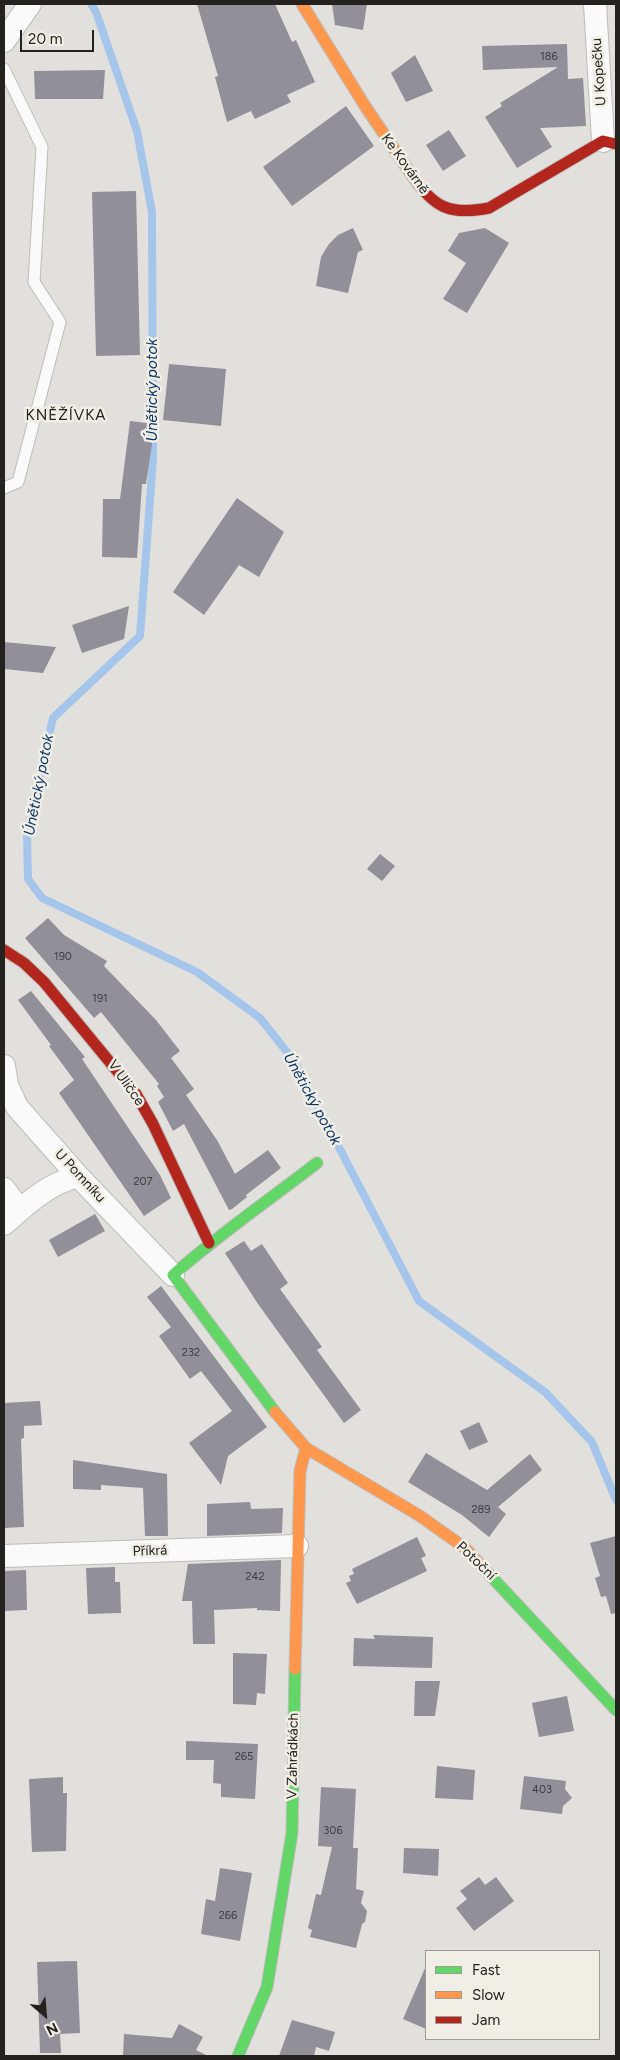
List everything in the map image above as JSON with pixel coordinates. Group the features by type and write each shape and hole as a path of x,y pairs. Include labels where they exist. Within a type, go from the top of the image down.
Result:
{"street":[{"path":"4,41 30,4"},
{"name":"Ke Kovárně","path":"302,4 404,165 426,196 450,210 470,212 489,208 610,142"},
{"name":"U Kopečku","path":"595,4 610,142"},
{"name":"V Uličce","path":"4,950 24,963 44,982 136,1094 153,1124 209,1243"},
{"name":"U Pomníku","path":"4,1066 7,1085 17,1106 78,1176 173,1275"},
{"path":"306,1448 267,1403 173,1275 209,1243 238,1225 317,1163"},
{"path":"4,1189 12,1217 57,1182 78,1176"},
{"name":"V Zahrádkách","path":"238,2056 267,1987 292,1833 297,1546 300,1471 306,1448"},
{"name":"Potoční","path":"306,1448 420,1516 465,1548 616,1710"},
{"name":"Příkrá","path":"4,1556 297,1546"}],"lane":[{"path":"4,69 42,147 34,282 60,322 18,482 4,488"}],"building":[{"path":"197,4 275,4 292,42 296,40 315,82 287,95 291,102 255,119 251,111 227,122 215,77 218,76"},
{"path":"332,4 367,4 363,30 335,25"},
{"path":"567,44 568,79 583,78 586,126 540,128 552,147 517,168 485,117 502,106 500,103 558,67 483,70 482,46"},
{"path":"415,55 433,91 406,102 391,73"},
{"path":"105,70 103,99 35,99 34,71"},
{"path":"346,106 374,146 292,206 263,167"},
{"path":"449,130 466,156 443,171 426,145"},
{"path":"136,191 140,355 96,356 92,192"},
{"path":"353,228 363,250 358,252 348,293 316,286 321,257 329,244 338,235"},
{"path":"485,228 509,243 467,313 443,299 466,263 448,251 459,233"},
{"path":"169,364 226,369 221,426 163,420"},
{"path":"130,421 155,424 146,484 142,484 137,558 102,557 103,499 120,499"},
{"path":"237,498 284,532 259,577 239,565 204,615 173,592"},
{"path":"129,606 124,639 82,653 72,625"},
{"path":"4,642 56,647 43,673 4,669"},
{"path":"380,854 395,866 382,881 367,869"},
{"path":"48,918 64,935 107,961 104,966 156,1020 180,1051 171,1058 194,1089 186,1095 217,1140 235,1174 268,1150 281,1168 246,1195 247,1197 232,1209 229,1210 184,1124 173,1131 158,1102 164,1097 157,1086 159,1084 101,1012 94,1018 25,938"},
{"path":"31,991 85,1057 82,1059 160,1175 171,1198 144,1216 59,1093 74,1080 18,1000"},
{"path":"95,1214 105,1231 58,1257 49,1240"},
{"path":"244,1241 251,1251 262,1244 288,1283 280,1289 322,1347 317,1350 361,1410 344,1423 258,1304 225,1253"},
{"path":"161,1286 267,1427 228,1456 221,1485 189,1443 232,1411 201,1371 190,1379 159,1336 171,1327 147,1297"},
{"path":"40,1401 42,1425 24,1426 24,1438 21,1439 24,1527 4,1528 4,1403"},
{"path":"479,1422 488,1442 469,1450 460,1431"},
{"path":"426,1453 487,1490 530,1454 542,1470 498,1507 506,1514 489,1537 462,1515 408,1482"},
{"path":"73,1460 167,1474 168,1536 145,1536 143,1488 101,1485 101,1490 73,1489"},
{"path":"250,1502 251,1509 283,1508 282,1533 207,1536 207,1504"},
{"path":"616,1536 616,1613 611,1614 606,1596 601,1597 595,1578 600,1576 590,1543"},
{"path":"417,1537 426,1556 421,1558 427,1571 357,1604 346,1583 351,1581 349,1576 354,1574 352,1569"},
{"path":"281,1560 280,1611 257,1610 257,1608 214,1610 215,1644 193,1644 192,1601 182,1601 188,1564"},
{"path":"115,1567 115,1582 120,1582 121,1613 88,1614 86,1568"},
{"path":"26,1570 27,1610 4,1611 4,1571"},
{"path":"373,1635 433,1637 432,1668 353,1666 354,1638 375,1639"},
{"path":"233,1653 267,1654 265,1694 257,1693 256,1705 233,1704"},
{"path":"415,1681 440,1681 435,1716 414,1716"},
{"path":"567,1696 574,1731 539,1737 532,1703"},
{"path":"186,1741 258,1744 255,1799 221,1797 221,1784 213,1783 214,1760 186,1760"},
{"path":"437,1766 475,1770 473,1800 435,1798"},
{"path":"524,1776 566,1781 565,1789 572,1798 563,1806 562,1814 520,1809"},
{"path":"63,1777 63,1793 67,1793 66,1851 32,1852 29,1779"},
{"path":"321,1787 356,1789 353,1848 358,1848 356,1889 364,1891 361,1903 367,1911 356,1948 310,1937 312,1930 308,1928 316,1894 321,1895 332,1847 318,1846"},
{"path":"404,1848 439,1849 438,1876 403,1873"},
{"path":"220,1868 252,1873 240,1941 201,1934 206,1899 215,1901"},
{"path":"479,1877 485,1885 496,1877 514,1901 474,1931 456,1908 467,1899 460,1891"},
{"path":"77,1961 80,2033 60,2034 61,2053 40,2053 37,1962"},
{"path":"425,1968 425,2029 403,2019"},
{"path":"292,2020 335,2032 329,2051 316,2047 314,2056 279,2056"},
{"path":"179,2024 203,2037 196,2050 208,2056 123,2056 124,2034 172,2038"}],"waterway":[{"name":"Únětický potok","path":"91,4 96,12 137,131 152,212 153,459 140,636 53,718 27,834 28,879 42,898 197,972 260,1018 294,1061 419,1301 545,1392 592,1442 616,1500"}],"traffic: fast":[{"path":"275,1412 173,1275 317,1163"},
{"path":"488,1573 616,1710"},
{"path":"238,2056 267,1987 292,1833 295,1669"}],"traffic: slow":[{"path":"302,4 365,106 411,174"},
{"path":"275,1412 306,1448 420,1516 465,1548 488,1573"},
{"path":"295,1669 300,1471 306,1448"}],"traffic: jam":[{"path":"411,174 427,194 443,206 463,211 489,208 603,141 616,144"},
{"path":"4,950 24,963 44,982 136,1094 153,1124 209,1243"}],"district":[{"name":"KNĚŽÍVKA","path":"66,416"}]}
